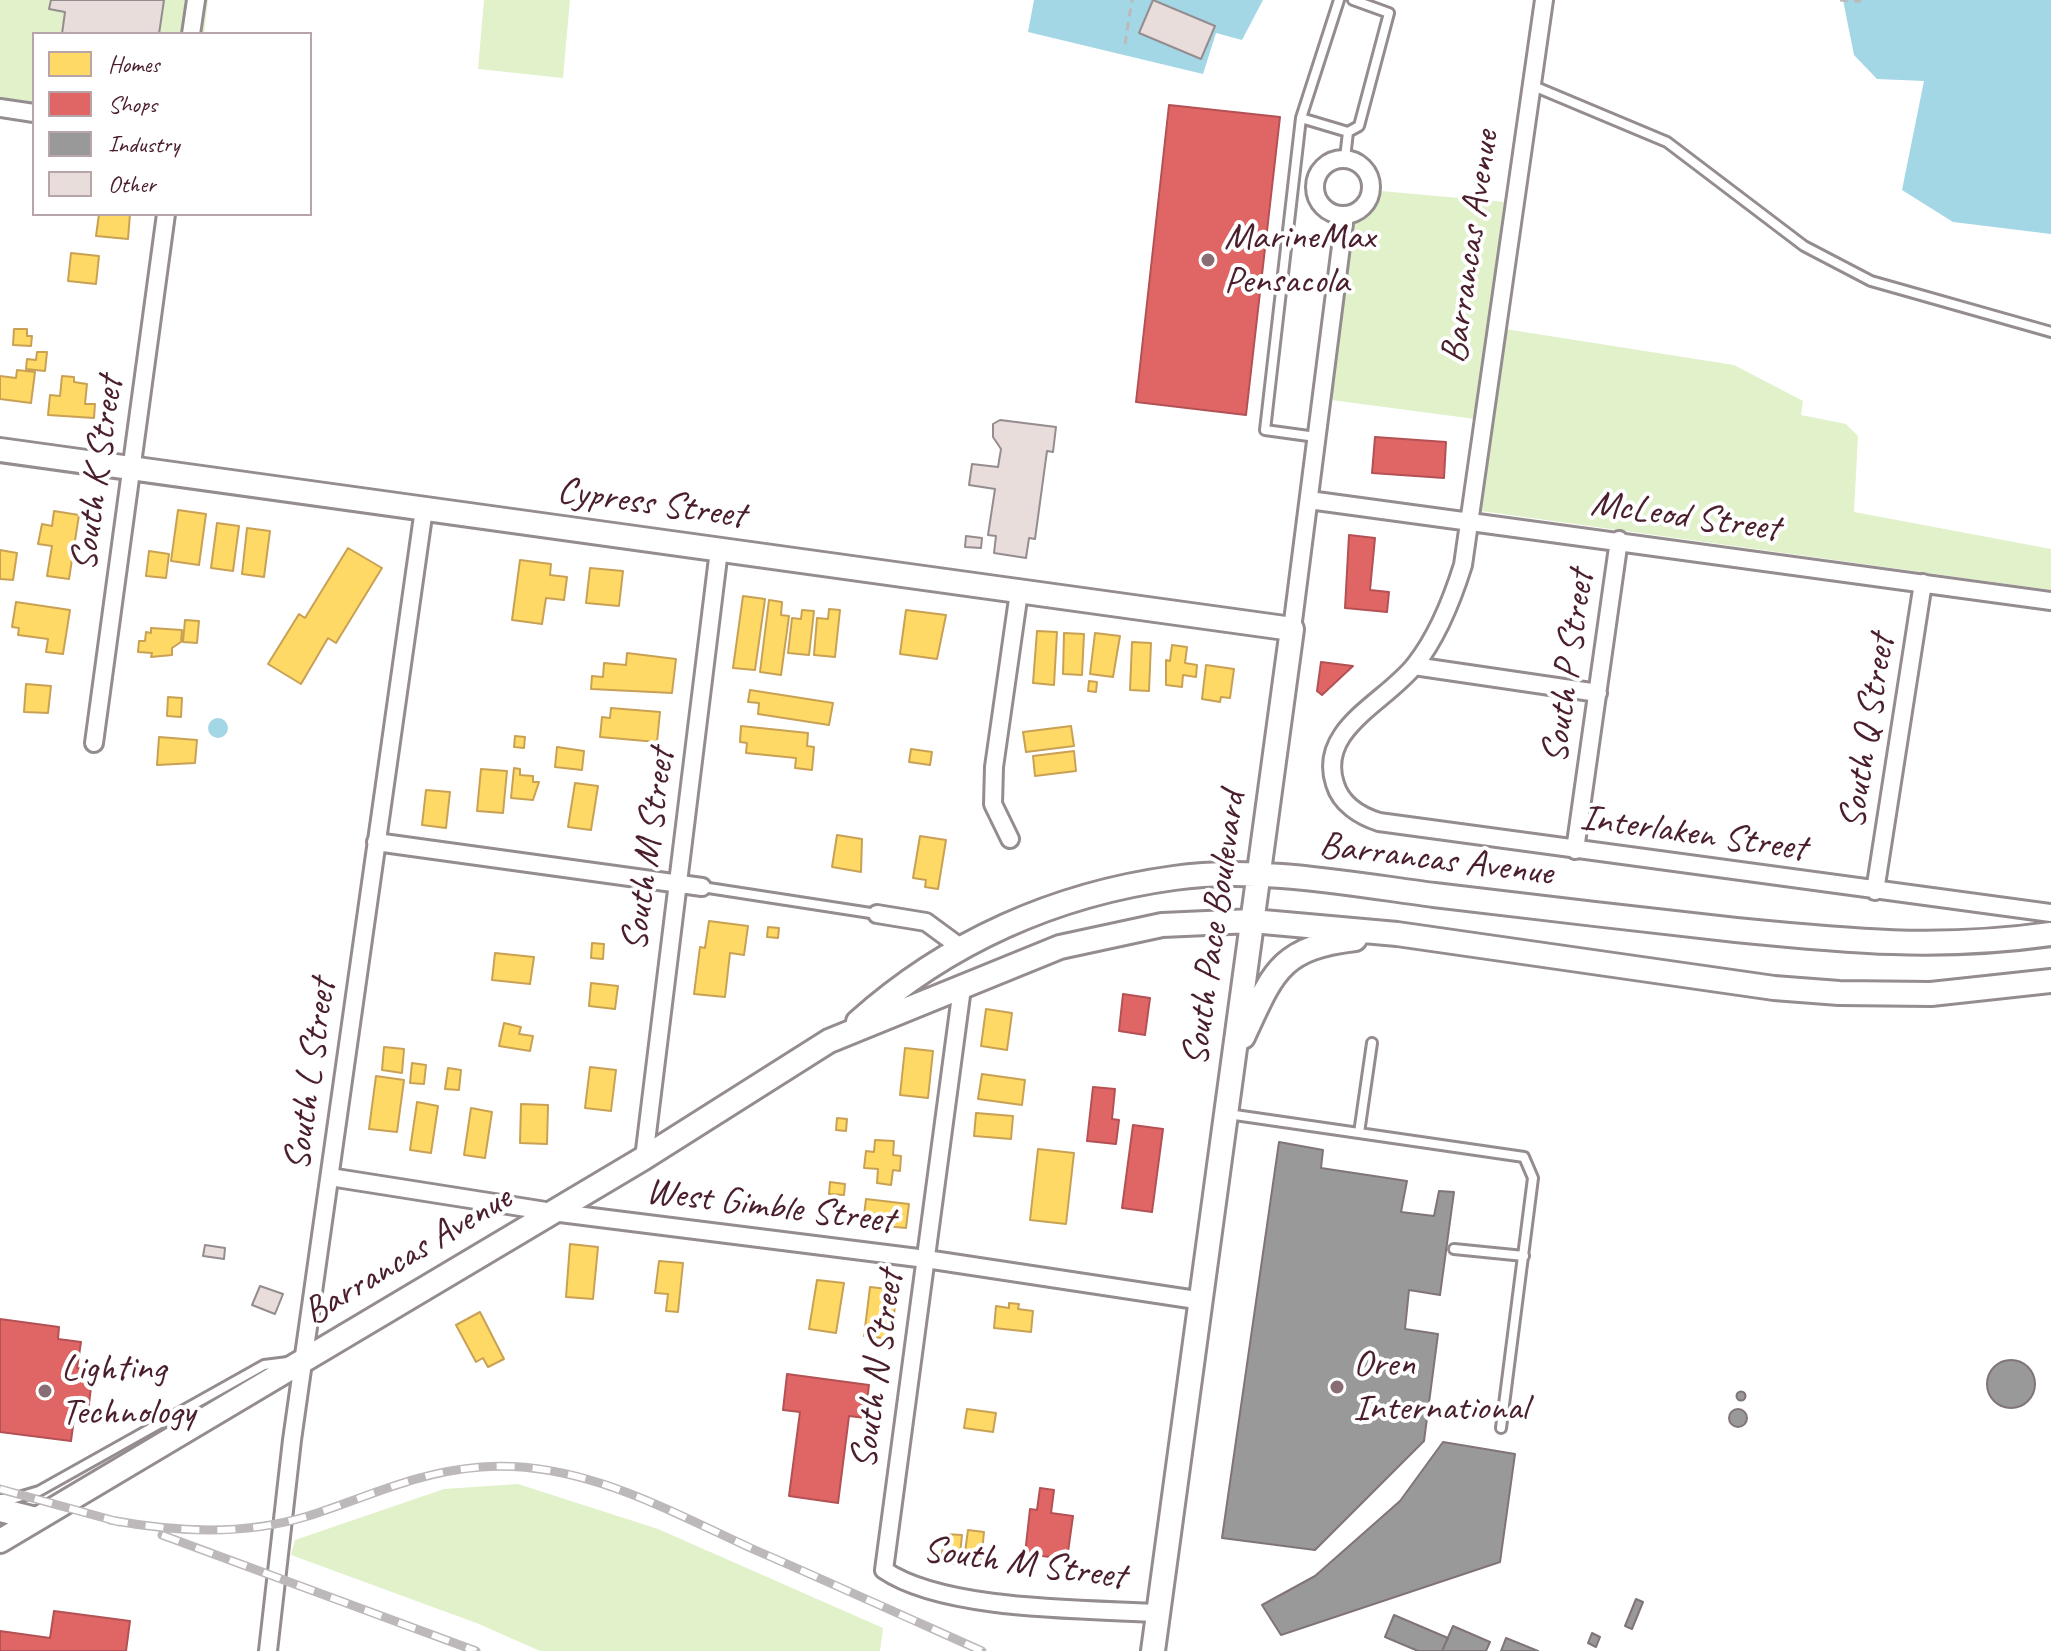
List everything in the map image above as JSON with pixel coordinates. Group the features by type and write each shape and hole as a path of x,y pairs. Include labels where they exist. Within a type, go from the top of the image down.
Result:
{"main road":[{"name":"Cypress Street","path":"0,450 1292,629"},
{"name":"South Pace Boulevard","path":"1153,1651 1292,629"},
{"name":"Barrancas Avenue","path":"851,1029 898,986 960,947 1021,918 1122,887 1197,875 1258,876 1827,941 1927,945 2051,934"},
{"name":"Barrancas Avenue","path":"0,1541 644,1158 697,1121 851,1029 1060,947 1162,925 1252,921 1397,934 1774,988 1852,994 1931,994 2051,981"},
{"path":"1234,1057 1267,986 1283,964 1320,943 1397,934"},
{"path":"0,1510 36,1519"}],"street":[{"path":"191,32 196,0"},
{"name":"Barrancas Avenue","path":"1338,792 1331,756 1339,735 1414,666 1453,597 1463,565 1544,0"},
{"path":"0,108 32,113"},
{"path":"1345,158 1362,165 1368,173 1372,192 1362,208 1345,215 1321,204 1315,187 1316,178 1327,163 1345,158"},
{"name":"South Pace Boulevard","path":"1292,629 1345,215"},
{"name":"South K Street","path":"94,743 166,216"},
{"name":"McLeod Street","path":"1309,500 2051,601"},
{"name":"South L Street","path":"268,1651 305,1359 424,509"},
{"name":"South P Street","path":"1575,850 1619,540"},
{"name":"South M Street","path":"644,1158 719,550"},
{"name":"South Q Street","path":"1875,891 1923,583"},
{"path":"1010,839 993,804 994,767 1019,592"},
{"path":"1414,666 1598,693"},
{"name":"Interlaken Street","path":"1338,792 1349,806 1379,822 2051,913"},
{"path":"376,842 702,887"},
{"path":"877,914 926,922 960,947"},
{"name":"South N Street","path":"884,1570 962,988"},
{"name":"West Gimble Street","path":"330,1177 552,1212 926,1259 1203,1301"},
{"name":"South M Street","path":"884,1570 919,1587 965,1596 1052,1607 1159,1613"}],"lane":[{"path":"1316,437 1265,430 1301,118 1339,0"},
{"path":"1301,118 1348,132 1359,126 1389,13 1353,0"},
{"path":"1531,85 1667,142 1804,246 1871,281 2051,332"},
{"path":"1345,158 1348,132"},
{"path":"702,887 877,914"},
{"path":"1359,1133 1372,1043"},
{"path":"1227,1114 1524,1157 1533,1178 1501,1428"},
{"path":"1454,1249 1524,1256"},
{"path":"0,1499 12,1499 39,1491 264,1365 305,1359"}],"path":[{"path":"1125,44 1132,0"},
{"path":"1840,0 1861,1"}],"green space":[{"path":"0,0 208,0 204,32 32,32 32,102 0,97"},
{"path":"484,0 570,0 563,78 478,69"},
{"path":"1381,191 1504,202 1475,419 1331,400 1353,224 1369,216"},
{"path":"1505,329 1734,365 1803,401 1801,415 1846,424 1858,436 1854,512 2051,549 2051,590 1481,511"},
{"path":"518,1484 658,1529 883,1628 880,1651 540,1651 479,1624 291,1555 295,1540 444,1489"}],"water":[{"path":"1034,0 1263,0 1242,40 1216,33 1203,74 1028,32"},
{"path":"1843,0 2051,0 2051,234 1953,222 1902,190 1924,81 1877,79 1854,55"},
{"path":"218,718 225,721 228,728 225,735 218,738 211,735 208,728 211,721"}],"building: Homes":[{"path":"99,216 130,216 128,239 96,236"},
{"path":"71,253 99,256 96,284 68,281"},
{"path":"14,329 27,329 27,336 32,336 31,346 13,345"},
{"path":"37,352 47,352 45,371 26,369 27,359 36,360"},
{"path":"17,370 35,372 31,403 0,399 0,376 16,378"},
{"path":"62,376 74,377 74,382 87,384 85,404 95,404 94,418 48,415 50,395 60,396"},
{"path":"178,510 206,514 199,565 171,561"},
{"path":"54,511 79,515 69,579 47,576 52,546 38,544 42,524 52,526"},
{"path":"217,523 239,526 233,571 211,568"},
{"path":"247,528 270,531 264,577 242,574"},
{"path":"348,548 382,568 336,643 328,638 301,684 268,664 299,614 305,618"},
{"path":"0,550 17,553 13,580 0,579"},
{"path":"149,551 169,554 166,578 146,576"},
{"path":"520,560 551,564 550,575 567,577 564,600 546,598 542,624 512,620"},
{"path":"590,568 623,571 619,606 586,603"},
{"path":"743,596 765,599 755,670 733,668"},
{"path":"769,600 782,602 781,615 789,616 781,675 760,672"},
{"path":"16,602 70,610 63,654 46,652 48,639 18,635 19,628 12,627"},
{"path":"829,609 840,610 835,657 814,655 817,618 828,619"},
{"path":"802,610 814,611 809,655 788,653 792,618 801,619"},
{"path":"906,610 946,615 937,659 900,654"},
{"path":"185,620 199,621 197,643 183,642"},
{"path":"151,628 182,630 181,642 172,648 172,655 151,657 152,653 138,652 139,641 145,641 146,632 151,633"},
{"path":"1037,631 1057,632 1054,685 1033,683"},
{"path":"1064,633 1084,634 1082,675 1063,674"},
{"path":"1095,633 1120,636 1113,677 1090,674"},
{"path":"1132,642 1151,643 1149,691 1130,690"},
{"path":"1172,645 1187,647 1185,663 1197,665 1196,677 1183,675 1182,687 1166,685 1166,660 1170,661"},
{"path":"627,653 676,659 672,693 591,689 592,676 603,677 604,663 626,665"},
{"path":"1206,665 1234,669 1230,698 1221,697 1220,702 1202,699"},
{"path":"1089,681 1097,682 1096,692 1088,691"},
{"path":"26,684 51,686 48,713 24,712"},
{"path":"750,690 833,703 829,725 758,714 759,703 748,702"},
{"path":"168,697 182,698 181,717 167,716"},
{"path":"611,708 660,712 657,742 600,737 602,717 610,718"},
{"path":"741,726 808,733 807,746 814,747 812,770 795,768 796,758 746,753 747,743 740,742"},
{"path":"1071,726 1074,746 1026,752 1023,732"},
{"path":"515,736 525,737 524,748 514,747"},
{"path":"159,737 197,740 195,763 157,765"},
{"path":"557,747 584,751 582,770 555,767"},
{"path":"911,749 932,752 930,765 909,762"},
{"path":"1074,751 1076,771 1035,776 1033,756"},
{"path":"514,768 520,769 520,775 533,776 533,782 539,782 533,800 511,798"},
{"path":"481,769 507,771 503,813 477,811"},
{"path":"575,783 598,786 591,830 568,827"},
{"path":"426,790 450,792 446,828 422,825"},
{"path":"837,835 862,839 861,872 832,867"},
{"path":"920,836 946,840 938,889 925,887 926,880 913,878"},
{"path":"709,921 748,926 744,955 730,953 725,997 694,994 700,947 705,948"},
{"path":"768,927 779,928 778,938 767,937"},
{"path":"592,943 604,944 603,959 591,958"},
{"path":"495,953 534,957 530,984 492,980"},
{"path":"591,983 618,986 615,1009 589,1006"},
{"path":"986,1009 1012,1013 1007,1050 981,1046"},
{"path":"504,1023 521,1027 519,1034 533,1036 530,1051 499,1046"},
{"path":"384,1047 404,1049 402,1073 382,1070"},
{"path":"905,1048 933,1051 928,1098 900,1095"},
{"path":"412,1063 426,1065 424,1084 410,1083"},
{"path":"590,1067 616,1070 611,1111 585,1108"},
{"path":"448,1068 461,1070 459,1090 445,1089"},
{"path":"982,1074 1025,1080 1022,1105 978,1099"},
{"path":"376,1076 404,1080 397,1132 369,1129"},
{"path":"417,1102 438,1106 431,1153 410,1150"},
{"path":"521,1104 548,1105 547,1144 520,1143"},
{"path":"471,1108 492,1112 485,1158 464,1155"},
{"path":"976,1113 1013,1116 1011,1139 974,1136"},
{"path":"837,1118 847,1119 846,1131 836,1130"},
{"path":"875,1140 894,1141 893,1155 901,1156 900,1171 893,1170 891,1185 877,1183 878,1169 864,1168 866,1151 874,1152"},
{"path":"1038,1149 1074,1153 1066,1224 1030,1220"},
{"path":"830,1182 845,1184 844,1195 829,1194"},
{"path":"866,1199 909,1204 906,1228 863,1224"},
{"path":"570,1244 598,1247 593,1299 566,1297"},
{"path":"659,1261 683,1263 678,1312 666,1311 668,1294 655,1293"},
{"path":"817,1280 844,1283 836,1333 809,1329"},
{"path":"870,1287 897,1290 891,1339 864,1336"},
{"path":"1009,1303 1019,1304 1018,1309 1033,1311 1031,1332 994,1328 996,1306 1009,1308"},
{"path":"480,1312 504,1359 488,1367 483,1358 476,1362 456,1325"},
{"path":"967,1409 996,1413 993,1432 964,1428"},
{"path":"968,1530 984,1532 981,1562 964,1560"},
{"path":"944,1534 962,1535 959,1564 941,1562"}],"building: Shops":[{"name":"MarineMax Pensacola","path":"1169,105 1280,117 1246,415 1136,402"},
{"path":"1375,437 1446,442 1444,478 1372,473"},
{"path":"1349,535 1375,538 1370,590 1389,592 1387,612 1345,608"},
{"path":"1321,662 1353,666 1322,695 1317,691"},
{"path":"1123,994 1150,998 1145,1035 1119,1031"},
{"path":"1093,1087 1115,1089 1112,1119 1119,1120 1116,1144 1087,1141"},
{"path":"1133,1125 1163,1129 1152,1212 1122,1208"},
{"name":"Lighting Technology","path":"0,1319 59,1327 58,1339 81,1342 77,1368 93,1370 88,1413 75,1411 71,1441 0,1432"},
{"path":"787,1374 869,1385 865,1418 849,1416 838,1503 789,1496 800,1412 783,1410"},
{"path":"1040,1488 1054,1490 1051,1513 1073,1516 1067,1559 1025,1554 1030,1509 1037,1510"},
{"path":"54,1611 130,1621 126,1651 0,1651 0,1631 50,1638"}],"building: Industry":[{"name":"Oren International","path":"1279,1142 1323,1150 1321,1168 1407,1181 1401,1212 1434,1216 1439,1191 1454,1192 1440,1295 1409,1290 1405,1329 1438,1334 1424,1441 1315,1550 1222,1538"},
{"path":"2011,1360 2028,1367 2035,1384 2028,1401 2011,1408 1994,1401 1987,1384 1994,1367"},
{"path":"1741,1391 1746,1396 1741,1401 1736,1396"},
{"path":"1738,1409 1747,1418 1738,1427 1729,1418"},
{"path":"1443,1442 1515,1454 1500,1562 1281,1635 1262,1605 1315,1576 1400,1501"},
{"path":"1636,1599 1643,1602 1632,1629 1625,1626"},
{"path":"1394,1615 1448,1638 1442,1651 1418,1651 1385,1637"},
{"path":"1453,1626 1490,1642 1486,1651 1442,1651"},
{"path":"1592,1633 1600,1637 1596,1647 1588,1643"},
{"path":"1506,1638 1538,1651 1501,1651"}],"building: Other":[{"path":"51,0 164,0 159,32 62,32 65,12 49,9"},
{"path":"1153,0 1215,26 1201,59 1139,33"},
{"path":"1000,420 1056,427 1053,452 1047,451 1035,539 1029,538 1026,558 994,553 996,536 988,535 995,489 969,485 972,464 998,467 1001,449 993,437 993,424"},
{"path":"966,536 982,538 981,548 965,547"},
{"path":"205,1245 225,1248 224,1259 203,1256"},
{"path":"260,1286 283,1294 275,1314 252,1305"}],"railway":[{"path":"110,1520 185,1529 259,1527 308,1516 435,1474 481,1467 553,1471 588,1479 656,1504 982,1651"},
{"path":"0,1489 119,1522"},
{"path":"162,1535 476,1651"}],"place":[{"name":"MarineMax Pensacola","path":"1208,260"},
{"name":"Oren International","path":"1337,1387"},
{"name":"Lighting Technology","path":"45,1391"}]}
